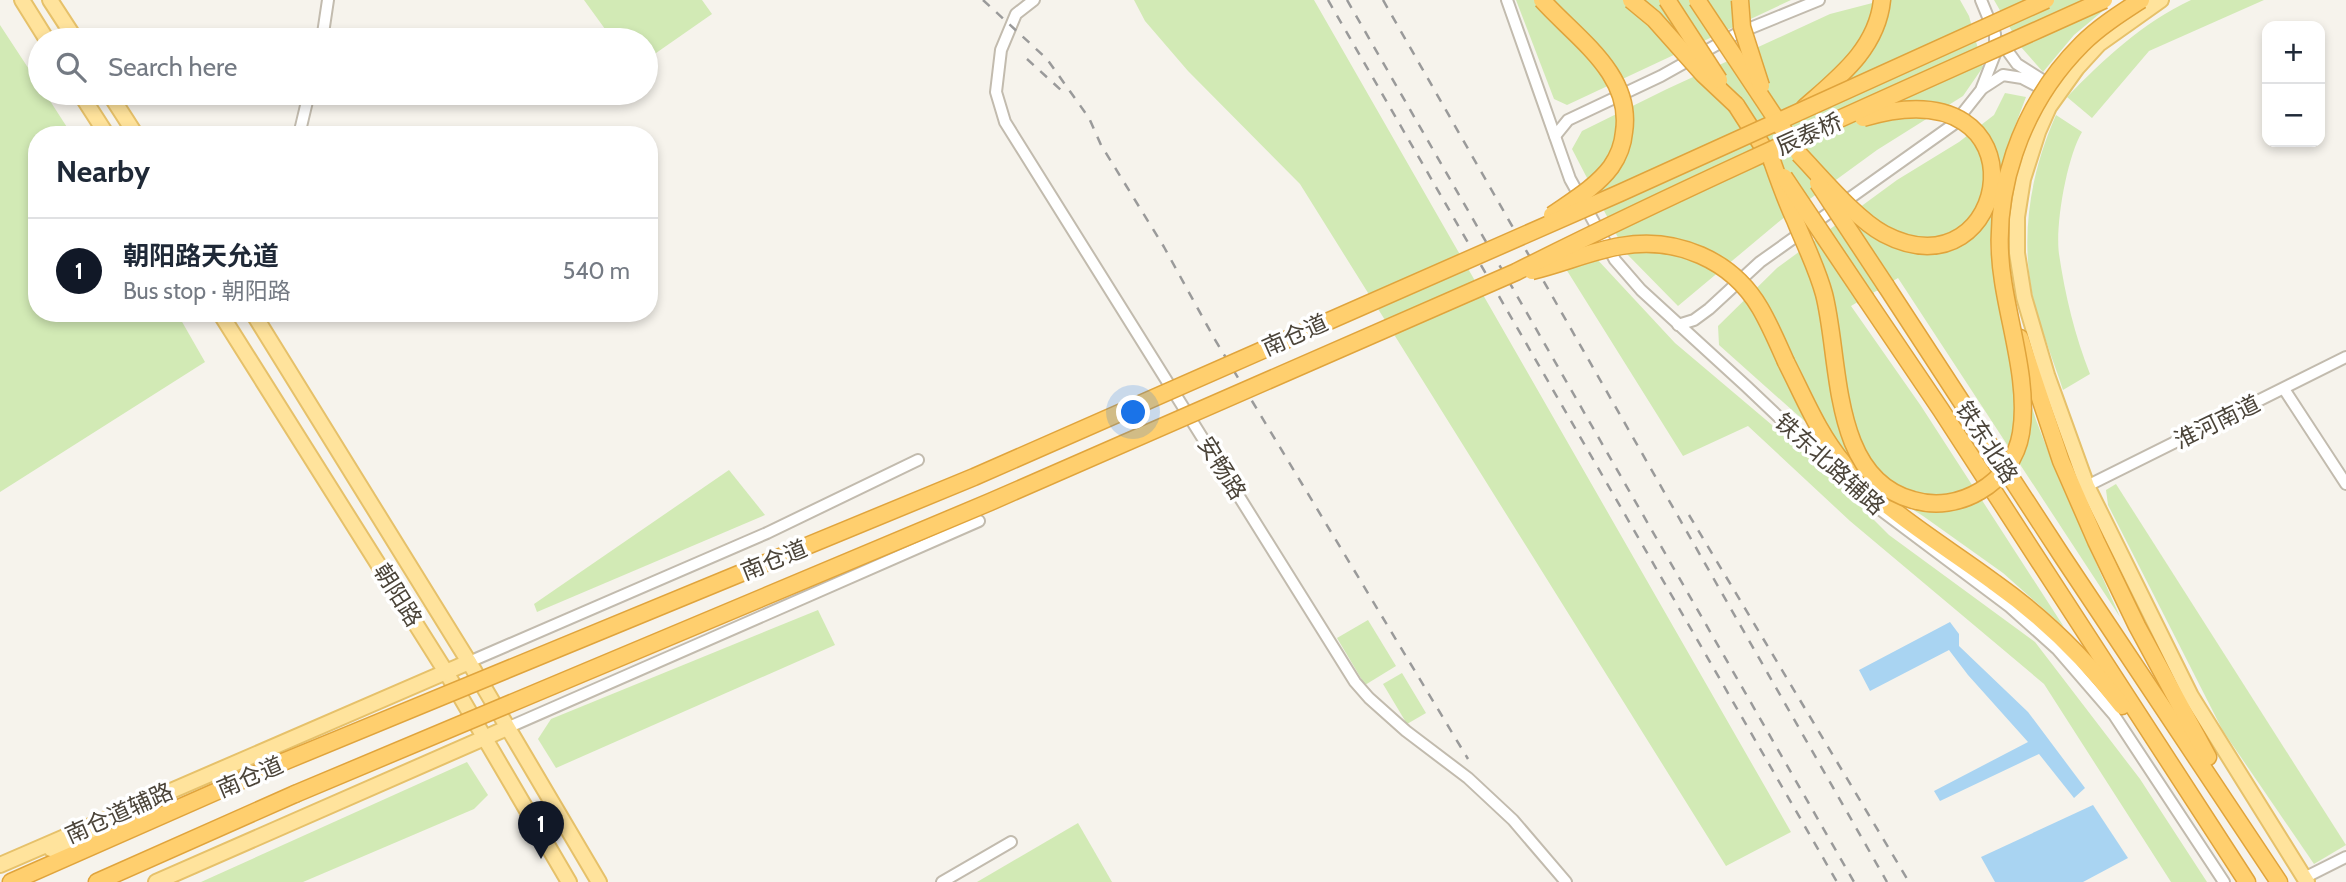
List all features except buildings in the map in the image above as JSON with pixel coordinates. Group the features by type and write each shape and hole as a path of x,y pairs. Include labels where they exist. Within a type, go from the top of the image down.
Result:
{"highway":[{"path":"1534,229 1601,178 1612,166 1624,137 1626,123 1625,106 1612,75 1587,45 1542,0"},
{"path":"1631,0 1654,19 1703,74 1736,105"},
{"name":"铁东北路","path":"1667,0 1772,161 1949,421 2248,882"},
{"name":"铁东北路","path":"1697,0 2279,882"},
{"path":"1740,0 1742,27 1767,106"},
{"path":"1801,111 1861,55 1877,21 1882,0"},
{"name":"辰泰桥","path":"1534,229 1620,193 2046,0"},
{"name":"辰泰桥","path":"1516,272 1804,135 2104,0"},
{"path":"1772,161 1825,297 1839,388 1852,441 1871,472 1896,493 1919,502 1935,503 1957,501 1972,496 1987,487 2010,463 2021,435 2022,406 2000,255 2002,206 2012,158 2041,95 2067,59 2084,41 2141,0"},
{"path":"1799,155 1865,220 1882,233 1912,245 1929,247 1958,237 1980,217 1992,191 1993,167 1988,150 1976,132 1961,119 1931,109 1880,113 1804,135"},
{"name":"南仓道","path":"11,882 283,762 974,477 1534,229"},
{"path":"1516,272 1533,271 1596,252 1639,243 1679,248 1714,261 1741,283 1760,307 1813,419 1843,463 1882,500 2024,604 2101,679 2169,764"},
{"name":"南仓道","path":"97,882 295,794 990,502 1516,272"},
{"path":"2009,311 2061,461 2116,583 2205,752 2223,796"},
{"path":"109,882 122,871"}],"main road":[{"path":"22,0 40,28"},
{"path":"50,0 68,28"},
{"path":"2161,0 2099,44 2058,94 2038,132 2025,171 2017,217 2017,253 2024,297 2047,376 2087,486 2192,696 2305,880"},
{"path":"88,105 101,126"},
{"path":"117,105 130,126"},
{"name":"朝阳路","path":"226,322 486,737 569,882"},
{"name":"朝阳路","path":"259,322 469,662 598,882"},
{"name":"南仓道辅路","path":"0,865 469,662"},
{"path":"156,882 506,728"},
{"path":"452,752 467,750 484,754 492,761 525,817 548,846"},
{"path":"23,856 118,834"}],"street":[{"path":"324,28 328,0"},
{"name":"安畅路","path":"1034,0 1016,14 1001,50 996,92 1005,122 1355,682 1406,731 1468,778 1513,820 1566,882"},
{"name":"铁东北路辅路","path":"1507,0 1570,179 1615,260 1641,290 1862,496 2010,607 2057,649 2114,715 2224,882"},
{"path":"1555,136 1568,120 1661,76 1736,34 1819,0"},
{"path":"1981,0 1995,34 2017,64 2058,94"},
{"path":"1981,90 1995,54 1995,34"},
{"path":"1678,325 1695,320 1709,310 1759,262 1954,124 1981,90 1996,78 2012,75 2058,94"},
{"path":"301,126 306,105"},
{"name":"淮河南道","path":"2087,486 2346,358"},
{"path":"2284,388 2346,484"},
{"path":"469,662 767,533 918,460"},
{"path":"506,728 979,521"},
{"path":"942,882 1011,842"},
{"path":"2305,880 2346,857"}],"green space":[{"path":"584,0 702,0 712,14 658,52 658,28 604,28"},
{"path":"1134,0 1314,0 1791,832 1726,866 1300,184 1188,71 1145,21"},
{"path":"1516,0 1791,0 1567,105 1554,99"},
{"path":"1884,0 1960,0 1969,16 1983,67 1963,96 1877,150 1781,220 1678,306 1626,253 1572,149 1582,131 1830,14"},
{"path":"1994,0 2101,0 2104,10 2074,35 2043,72 2021,47"},
{"path":"2191,0 2264,0 2149,51 2092,118 2067,97 2124,43 2173,9"},
{"path":"0,25 28,68 28,105 53,105 66,126 28,126 28,322 182,322 205,362 0,492"},
{"path":"2005,93 2026,97 2012,134 1992,222 1990,248 2001,314 2058,477 2120,617 1898,278 1851,306 1921,406 2064,627 2003,573 1896,499 1719,345 1718,326 1777,268 1897,180 1959,142 1994,115"},
{"path":"2056,115 2082,132 2067,174 2058,241 2067,300 2090,374 2063,390 2033,299 2027,243 2035,178"},
{"path":"1595,257 1675,343 1818,464 1889,535 2035,642 2140,779 2207,882 2171,882 2044,684 1850,521 1748,426 1683,456 1566,269"},
{"path":"729,470 765,515 537,612 534,604"},
{"path":"2116,484 2346,845 2314,864 2223,731 2108,505 2106,490"},
{"path":"818,610 835,645 556,768 538,739 551,719"},
{"path":"1368,620 1396,666 1365,685 1337,638"},
{"path":"1402,673 1426,713 1407,724 1383,684"},
{"path":"467,762 488,795 474,809 303,882 201,882"},
{"path":"1078,823 1112,882 977,882"}],"water":[{"path":"1950,622 1959,634 1959,646 2028,712 2085,788 2074,798 2039,754 1940,801 1934,791 2028,742 1949,650 1870,691 1859,670"},
{"path":"2093,805 2128,858 2083,882 1995,882 1981,857"}],"railway":[{"path":"983,0 1047,59 1089,118 1101,145 1164,247 1214,338 1468,759"},
{"path":"1328,0 1837,882"},
{"path":"1347,0 1854,882"},
{"path":"1383,0 1887,882"},
{"path":"1027,59 1062,91"},
{"path":"1689,515 1909,882"}],"place":[{"name":"朝阳路天允道","path":"541,859"}]}
